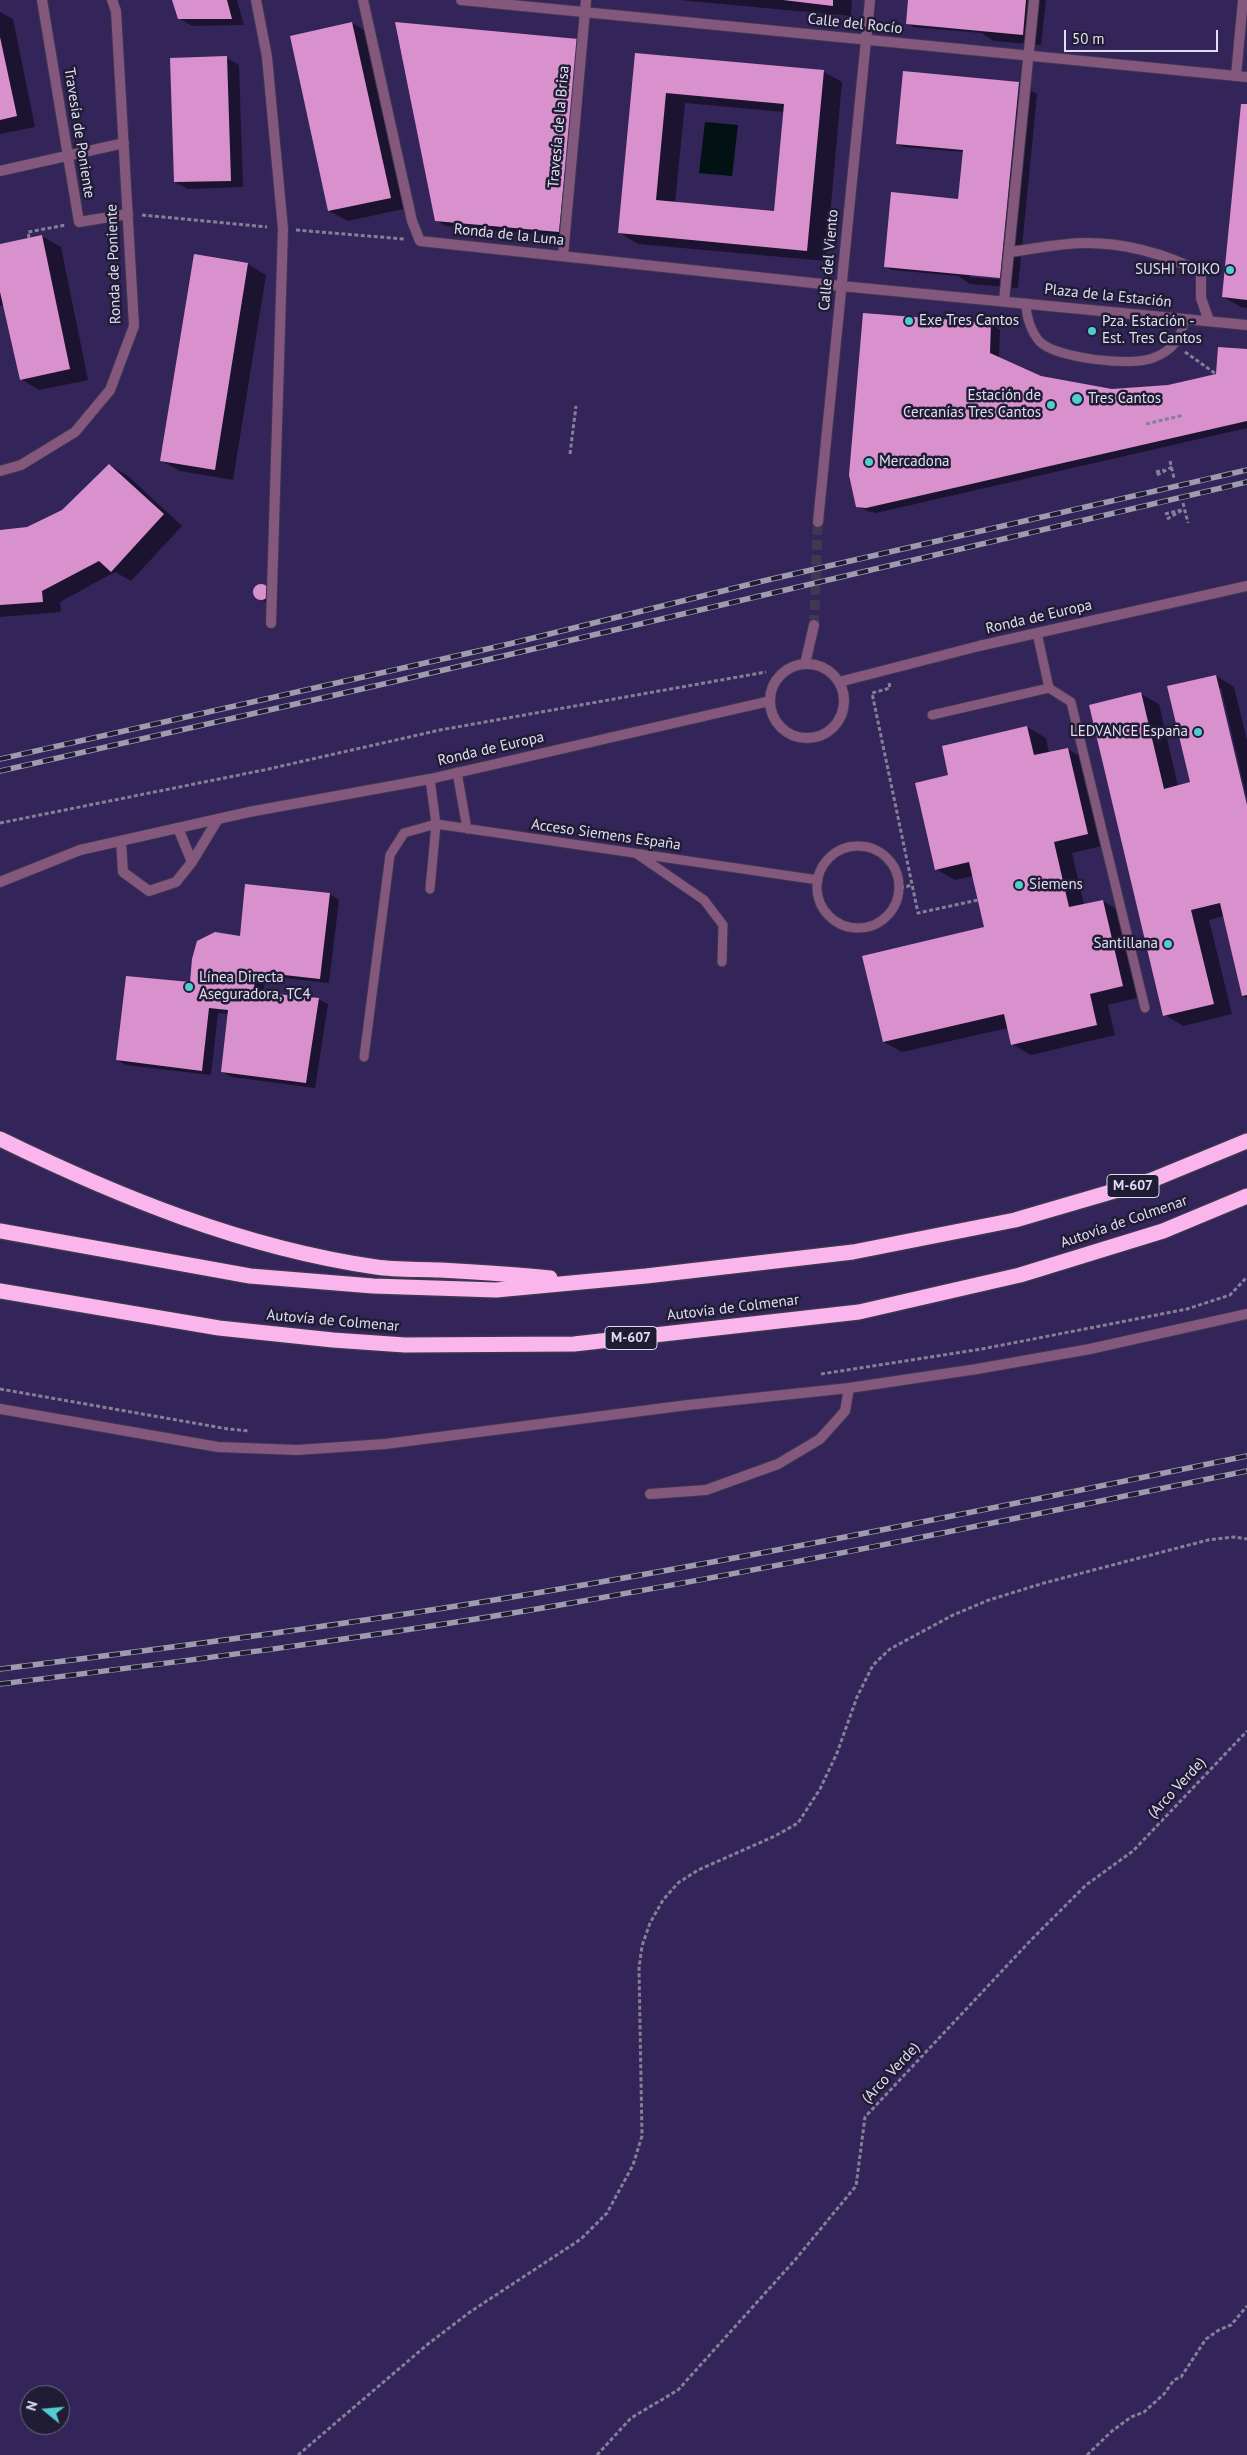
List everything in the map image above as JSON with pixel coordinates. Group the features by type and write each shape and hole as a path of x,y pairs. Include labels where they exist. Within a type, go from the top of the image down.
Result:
{"highway":[{"path":"0,1139 51,1164 155,1208 236,1235 305,1254 377,1267 498,1273 588,1282"},
{"name":"Autovía de Colmenar","path":"0,1231 250,1276 372,1286 496,1290 588,1282 853,1252 1015,1220 1152,1180 1247,1141"},
{"name":"Autovía de Colmenar","path":"0,1290 219,1328 333,1340 405,1345 574,1344 859,1312 1020,1275 1162,1231 1247,1196"}],"street":[{"name":"Travesía de Poniente","path":"42,0 79,222 128,214"},
{"name":"Ronda de Poniente","path":"0,471 21,465 75,432 110,390 134,326 116,11 112,0"},
{"path":"256,0 267,57 283,229 272,624"},
{"name":"Ronda de la Luna","path":"363,0 412,221 420,241 841,286"},
{"name":"Calle del Rocío","path":"461,0 1247,77"},
{"name":"Travesía de la Brisa","path":"563,256 586,0"},
{"name":"Calle del Viento","path":"818,522 870,0"},
{"path":"1004,301 1034,0"},
{"path":"1236,76 1243,0"},
{"path":"0,171 124,143"},
{"path":"1009,252 1086,243 1133,247 1179,261 1201,272 1202,298 1209,321"},
{"name":"Plaza de la Estación","path":"841,286 1247,324"},
{"name":"Ronda de Europa","path":"839,682 1037,633 1247,586"},
{"path":"804,664 814,625"},
{"path":"804,664 824,668 839,682 843,693 844,706 840,718 833,728 822,735 810,738 798,737 787,732 778,724 772,713 770,701 772,690 776,680 794,666 804,664"},
{"name":"Ronda de Europa","path":"0,882 80,850 218,819 430,779 770,701"},
{"path":"120,841 123,872 148,891 176,882 192,862 218,819"},
{"path":"178,828 192,862"},
{"path":"0,1409 218,1447 297,1450 385,1444 688,1405 849,1388 977,1369 1090,1349 1247,1314"},
{"path":"650,1494 706,1490 778,1464 820,1439 845,1411 849,1388"}],"lane":[{"path":"1026,303 1026,314 1039,341 1064,353 1094,359 1151,359 1163,354 1174,345 1183,333 1184,319"},
{"path":"1037,633 1049,688 1071,702 1145,1008"},
{"path":"932,716 1049,688"},
{"path":"457,772 467,829"},
{"path":"430,779 436,824 430,889"},
{"path":"364,1058 390,855 404,833 436,824"},
{"name":"Acceso Siemens España","path":"436,824 818,880"},
{"path":"854,846 873,848 889,858 897,872 900,888 895,906 884,919 870,927 854,928 836,922 822,906 817,888 818,880 823,865 836,852 854,846"},
{"path":"635,853 704,900 723,925 722,962"}],"path":[{"path":"29,238 28,232 79,222"},
{"path":"1174,345 1216,374"},
{"path":"570,454 576,406"},
{"path":"1146,424 1184,415"},
{"path":"1170,461 1174,478"},
{"path":"1157,473 1172,468"},
{"path":"1183,503 1188,522"},
{"path":"1166,514 1184,509"},
{"path":"1167,519 1184,509"},
{"path":"887,670 890,688 872,693 918,913 978,900"},
{"path":"0,823 264,770 440,730 766,672"},
{"path":"900,888 912,885"},
{"path":"816,1374 982,1349 1187,1309 1230,1295 1247,1277"},
{"path":"0,1389 218,1428 257,1432"},
{"path":"298,2455 428,2344 470,2312 581,2239 607,2213 632,2165 642,2136 639,1968 642,1946 650,1923 663,1900 678,1883 698,1870 776,1836 798,1823 809,1809 837,1753 857,1697 873,1665 890,1649 953,1615 1005,1595 1208,1540 1234,1537 1247,1539"},
{"name":"(Arco Verde)","path":"598,2455 631,2418 678,2390 794,2260 856,2186 865,2117 1031,1940 1086,1886 1133,1851 1247,1730"},
{"path":"1087,2455 1112,2431 1131,2417 1144,2412 1164,2394 1174,2380 1181,2377 1206,2339 1218,2330 1231,2325 1247,2306"}],"shaded area":[{"path":"0,0 1247,0 1247,2455 0,2455"},
{"path":"705,122 738,125 732,176 699,173"}],"building":[{"path":"172,0 227,0 232,19 178,19"},
{"path":"783,0 833,0 833,6"},
{"path":"908,0 1026,0 1023,35 906,24"},
{"path":"352,22 391,198 328,211 290,36"},
{"path":"395,22 578,39 559,232 435,221"},
{"path":"0,37 17,116 0,120"},
{"path":"635,53 824,70 807,251 618,233","holes":["666,93 784,104 774,211 656,200"]},
{"path":"227,56 231,181 174,182 170,58"},
{"path":"903,71 1019,82 1000,278 884,267 891,192 958,199 963,150 896,144"},
{"path":"1241,104 1247,104 1247,300 1222,297"},
{"path":"42,235 70,369 20,380 0,292 0,244"},
{"path":"194,254 248,263 215,470 160,461"},
{"name":"Estación de Cercanías Tres Cantos","path":"863,313 991,323 990,353 1041,376 1112,389 1168,385 1216,374 1218,347 1247,349 1247,421 866,508 856,507 849,475"},
{"path":"109,464 164,514 111,572 99,561 42,591 43,602 0,605 0,530 27,527 62,510"},
{"path":"261,584 267,586 269,592 267,598 261,600 255,598 253,592 255,586"},
{"path":"1216,675 1247,805 1247,995 1242,996 1220,903 1191,910 1214,1004 1163,1016 1089,705 1141,692 1164,789 1190,782 1167,686"},
{"name":"Siemens","path":"1027,726 1034,755 1068,748 1088,834 1054,842 1069,907 1103,900 1123,986 1090,994 1097,1025 1011,1045 1004,1014 883,1042 862,956 984,927 969,862 935,870 915,783 948,775 942,746"},
{"name":"Línea Directa Aseguradora, TC4","path":"245,884 330,893 320,979 257,972 253,992 319,998 306,1083 221,1072 228,1010 209,1008 202,1071 116,1060 126,976 190,982 192,959 197,941 215,932 240,936"}],"tunnel":[{"path":"814,625 818,522"}],"railway":[{"path":"0,759 509,644 763,581 1247,470"},
{"path":"0,771 388,683 1247,482"},
{"path":"0,1669 280,1632 560,1589 818,1542 1247,1456"},
{"path":"0,1684 351,1638 490,1617 646,1590 990,1524 1247,1471"}],"place":[{"name":"SUSHI TOIKO","path":"1230,270"},
{"name":"Exe Tres Cantos","path":"909,321"},
{"name":"Pza. Estación - Est. Tres Cantos","path":"1092,331"},
{"name":"Tres Cantos","path":"1077,399"},
{"name":"Estación de Cercanías Tres Cantos","path":"1051,405"},
{"name":"Mercadona","path":"869,462"},
{"name":"LEDVANCE España","path":"1198,732"},
{"name":"Siemens","path":"1019,885"},
{"name":"Santillana","path":"1168,944"},
{"name":"Línea Directa Aseguradora, TC4","path":"189,987"}]}
